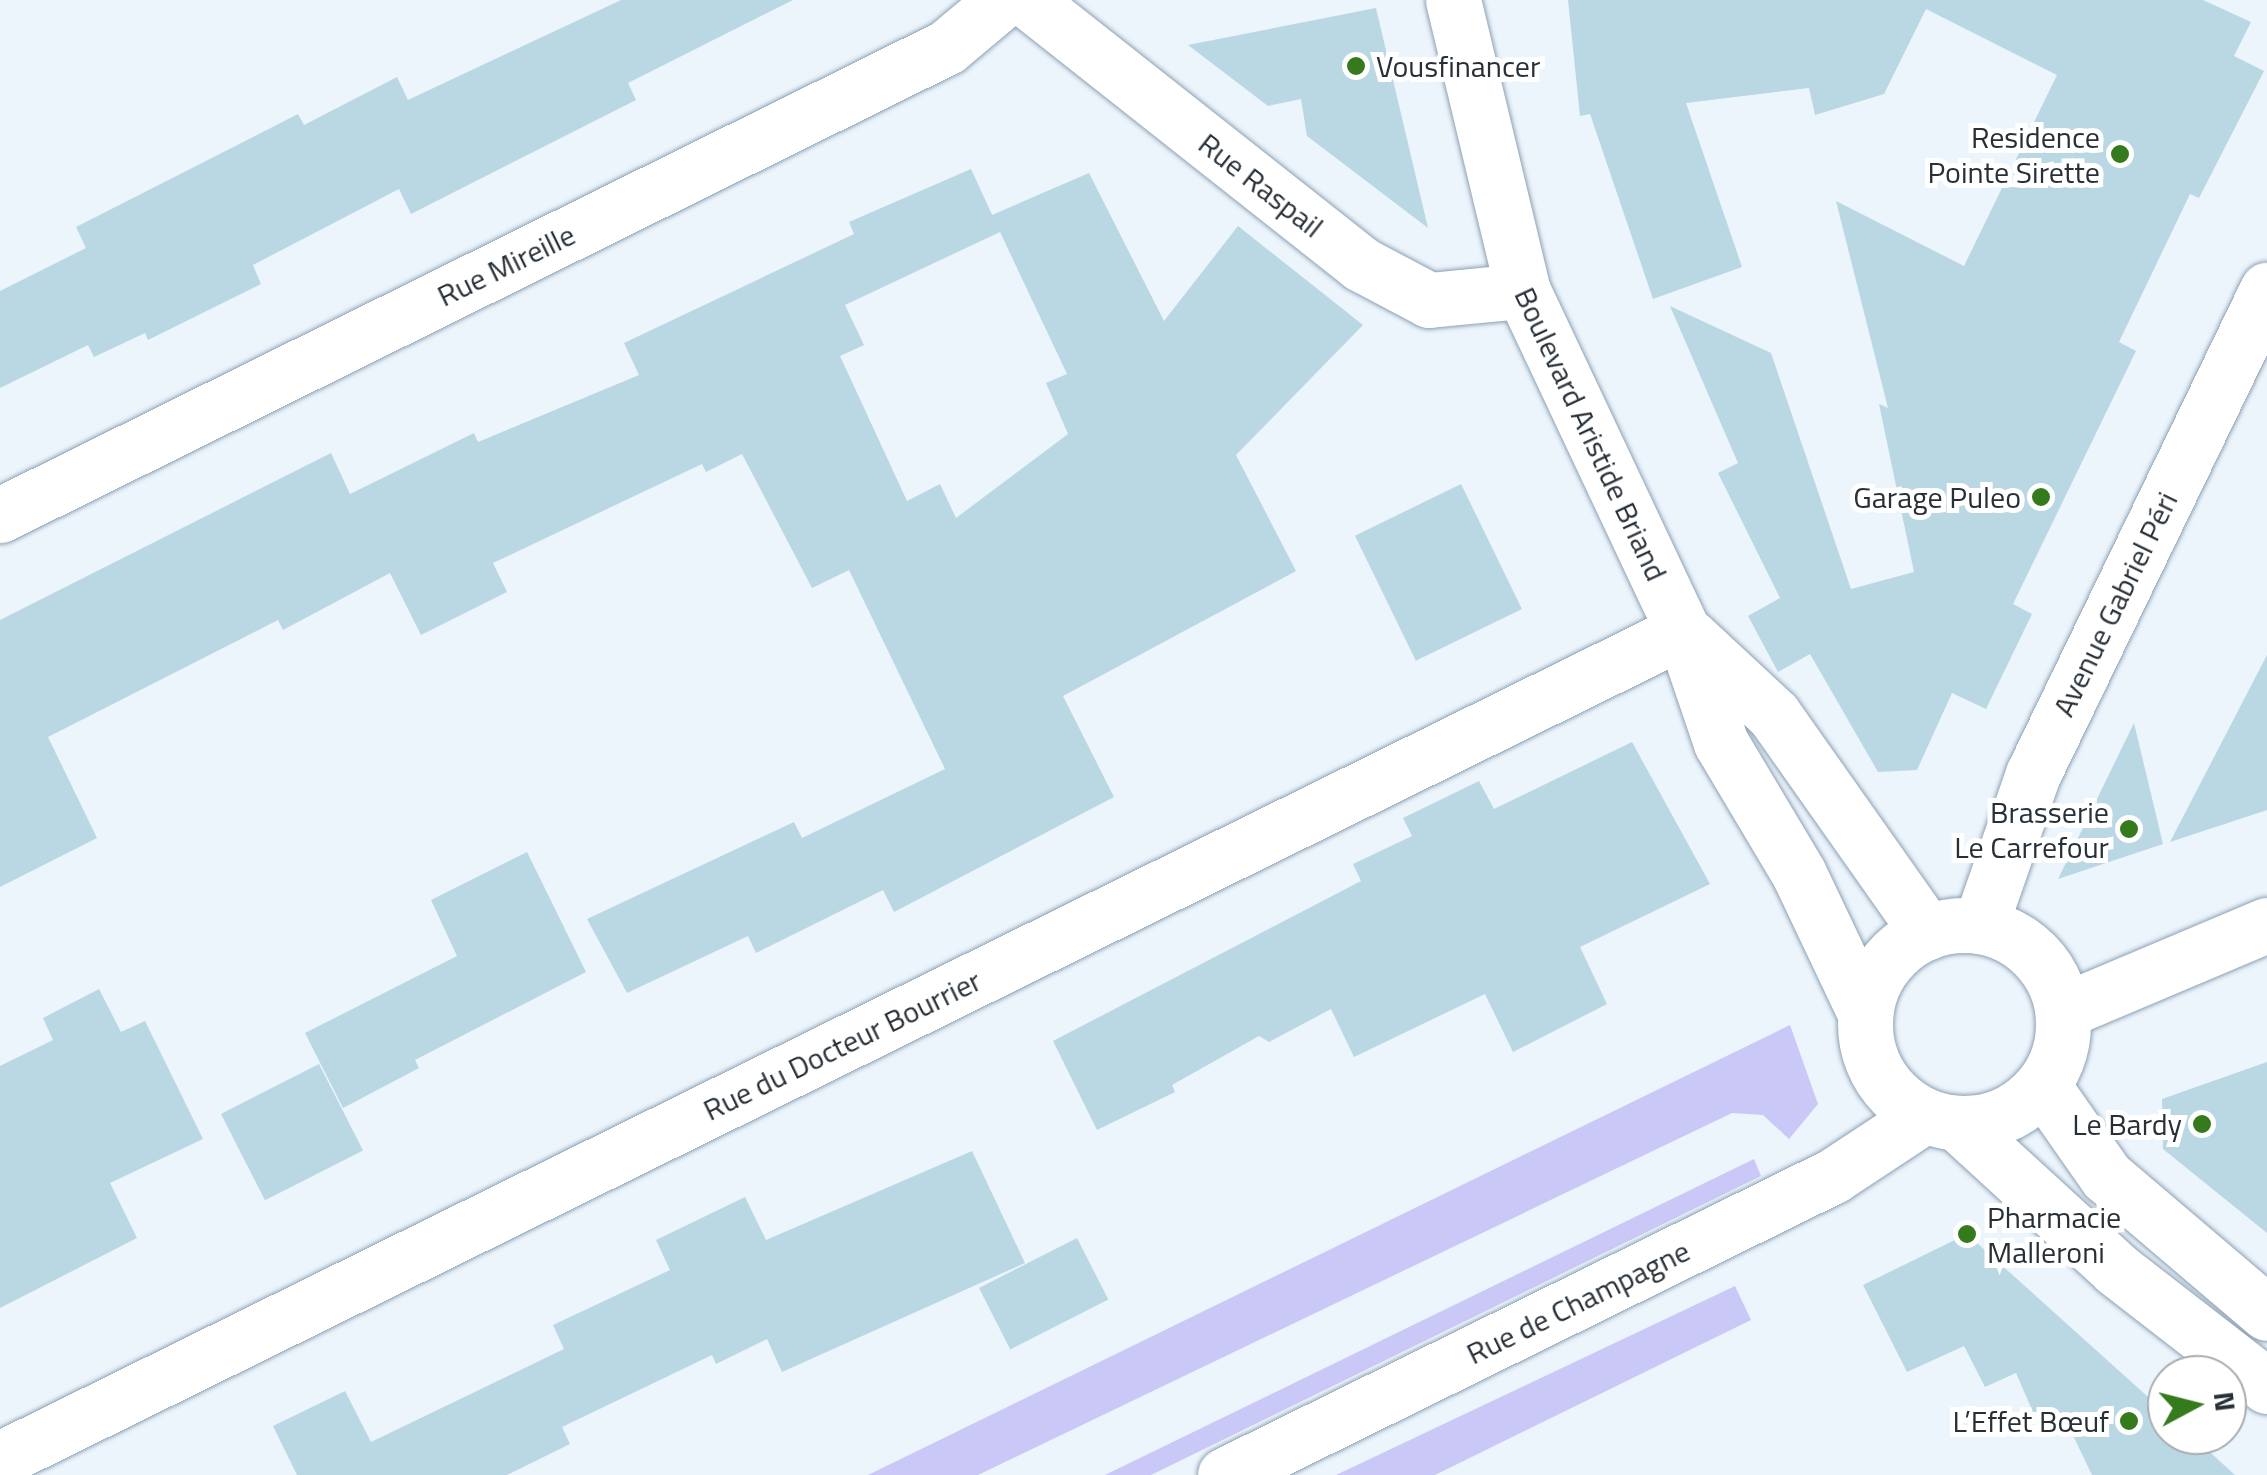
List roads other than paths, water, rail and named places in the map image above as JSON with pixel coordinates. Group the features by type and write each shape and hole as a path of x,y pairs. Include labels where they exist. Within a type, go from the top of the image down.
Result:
{"street":[{"name":"Rue Mireille","path":"0,515 948,47 1002,0"},
{"name":"Rue Raspail","path":"1027,0 1361,264 1429,300 1522,291"},
{"name":"Boulevard Aristide Briand","path":"1452,0 1522,291 1683,630 1721,742 1798,874 1866,1013 1878,1074 1941,1120 2116,1269 2267,1386"},
{"name":"Avenue Gabriel Péri","path":"1953,929 2267,290"},
{"name":"Boulevard Aristide Briand","path":"1683,630 1774,715 1953,929 2019,941 2049,971 2063,1011"},
{"name":"Rue du Docteur Bourrier","path":"0,1459 1683,630"},
{"path":"1941,1120 2019,1108 2043,1086 2062,1038 2063,1011 2267,924"},
{"path":"1866,1013 1875,979 1953,929"},
{"path":"2043,1086 2106,1176 2267,1313"},
{"name":"Rue de Champagne","path":"1226,1475 1941,1120"}],"place":[{"name":"Vousfinancer","path":"1356,66"},
{"name":"Residence Pointe Sirette","path":"2120,154"},
{"name":"Garage Puleo","path":"2041,497"},
{"name":"Brasserie Le Carrefour","path":"2129,829"},
{"name":"Le Bardy","path":"2202,1124"},
{"name":"Pharmacie Malleroni","path":"1967,1234"},
{"name":"L’Effet Bœuf","path":"2129,1421"}]}
